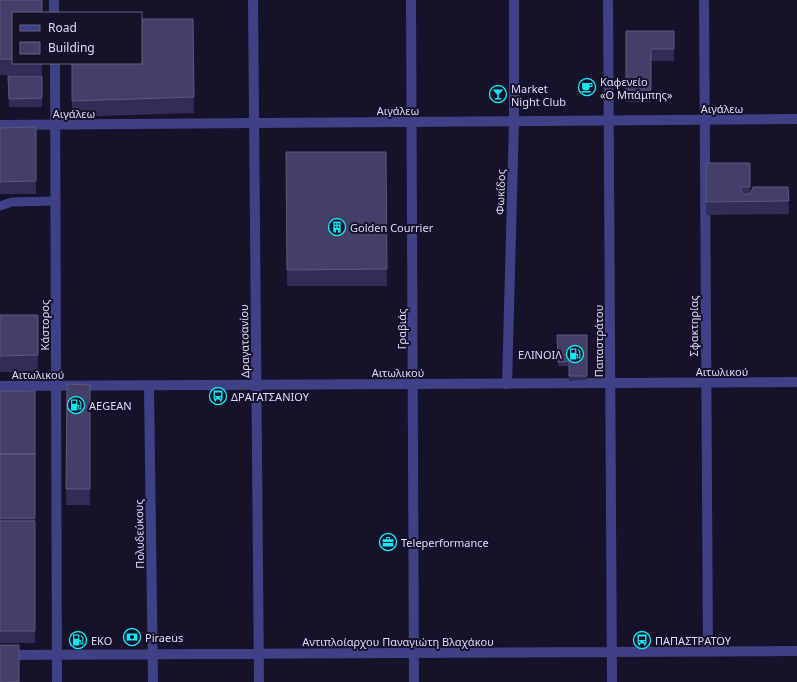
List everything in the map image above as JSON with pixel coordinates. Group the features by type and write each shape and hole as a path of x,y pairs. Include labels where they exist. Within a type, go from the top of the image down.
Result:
{"street":[{"path":"54,0 54,12"},
{"name":"Δραγατσανίου","path":"253,0 259,682"},
{"name":"Γραβιάς","path":"411,0 414,682"},
{"name":"Φωκίδος","path":"507,384 514,122 514,0"},
{"name":"Παπαστράτου","path":"608,0 612,682"},
{"name":"Σφακτηρίας","path":"704,0 708,652"},
{"name":"Κάστορος","path":"55,64 57,682"},
{"name":"Αιγάλεω","path":"0,125 797,119"},
{"name":"Αιτωλικού","path":"0,386 797,382"},
{"name":"Πολυδεύκους","path":"148,386 153,682"},
{"name":"Αντιπλοίαρχου Παναγιώτη Βλαχάκου","path":"0,655 797,652"}],"lane":[{"path":"0,206 12,202 56,201"}],"building":[{"path":"0,0 42,0 42,12 12,12 12,59 0,59"},
{"path":"142,19 193,19 194,97 72,101 72,64 142,64"},
{"path":"626,31 674,31 674,49 651,49 651,90 626,90"},
{"path":"8,76 42,76 42,98 9,99"},
{"path":"36,127 36,181 0,182 0,128"},
{"name":"Golden Courrier","path":"286,152 386,152 387,269 287,270"},
{"path":"706,163 750,163 750,187 741,187 742,194 750,194 753,187 788,187 789,201 706,202"},
{"path":"0,315 38,315 38,355 0,356"},
{"path":"557,335 587,335 587,376 569,376 569,361 558,362"},
{"path":"67,384 90,385 90,489 66,489"},
{"path":"0,391 35,391 35,454 0,454"},
{"path":"0,454 35,454 35,518 0,518"},
{"path":"0,521 35,521 35,631 0,631"},
{"path":"0,645 19,645 19,682 0,682"}],"place":[{"name":"Καφενείο «Ο Μπάμπης»","path":"587,87"},
{"name":"Market Night Club","path":"498,94"},
{"name":"Golden Courrier","path":"337,227"},
{"name":"ΕΛΙΝΟΙΛ","path":"575,354"},
{"name":"ΔΡΑΓΑΤΣΑΝΙΟΥ","path":"218,396"},
{"name":"AEGEAN","path":"76,405"},
{"name":"Teleperformance","path":"388,542"},
{"name":"Piraeus","path":"132,637"},
{"name":"EKO","path":"78,640"},
{"name":"ΠΑΠΑΣΤΡΑΤΟΥ","path":"642,640"}]}
